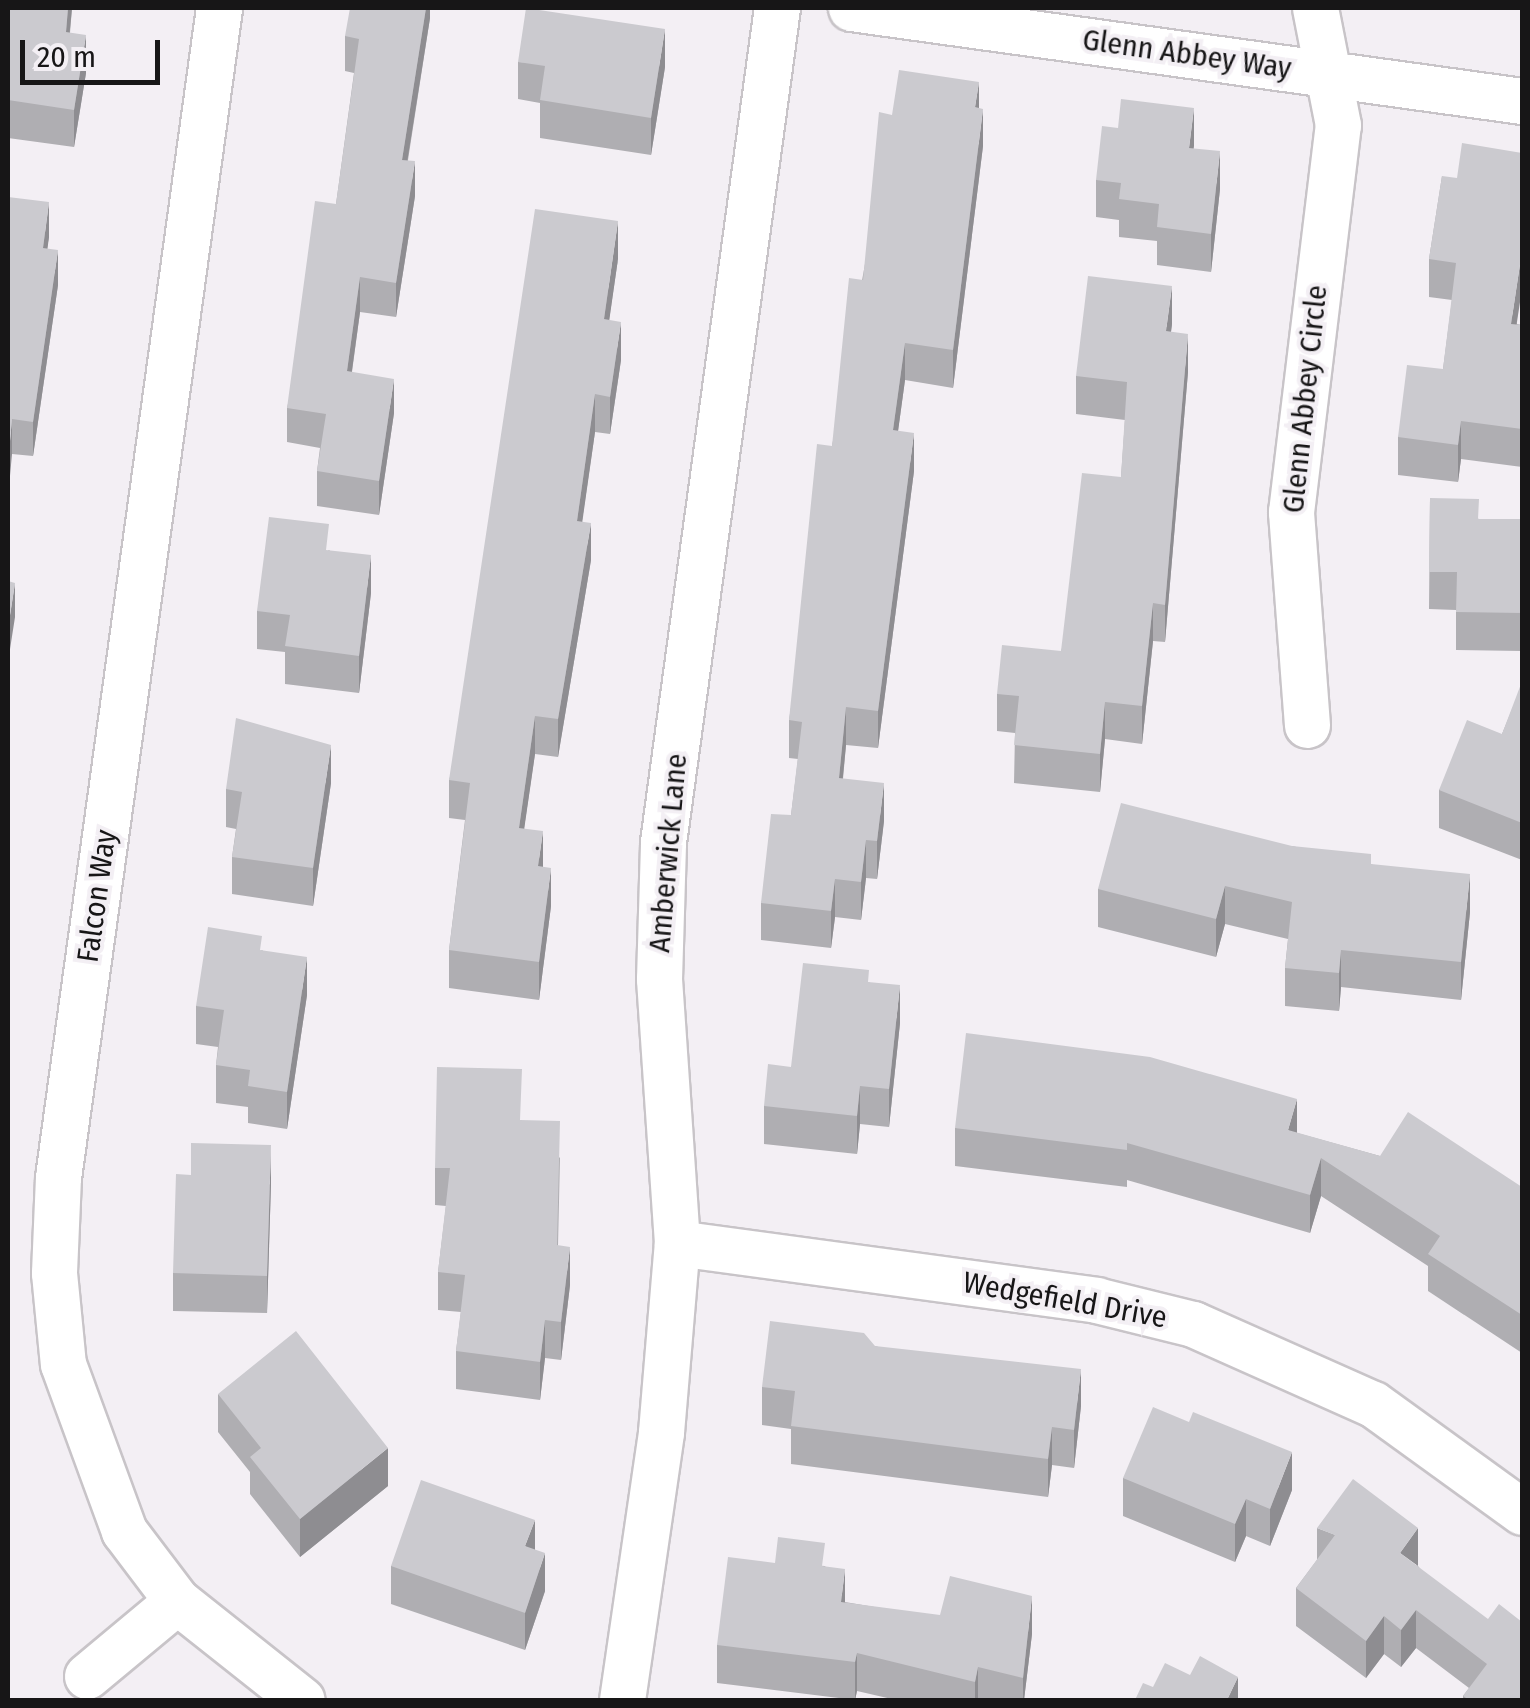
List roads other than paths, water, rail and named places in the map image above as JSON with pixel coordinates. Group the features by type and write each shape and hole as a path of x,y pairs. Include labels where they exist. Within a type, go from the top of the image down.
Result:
{"street":[{"name":"Falcon Way","path":"219,8 58,1177 54,1274 63,1364 88,1450 124,1531 177,1601 302,1700"},
{"name":"Amberwick Lane","path":"622,1700 677,1244 659,980 663,842 777,8"},
{"name":"Glenn Abbey Way","path":"851,8 1522,100"},
{"name":"Glenn Abbey Circle","path":"1307,724 1292,512 1338,125 1331,74 1314,8"},
{"name":"Wedgefield Drive","path":"677,1244 1096,1300 1193,1324 1373,1404 1522,1512"},
{"path":"87,1676 177,1601"}]}
